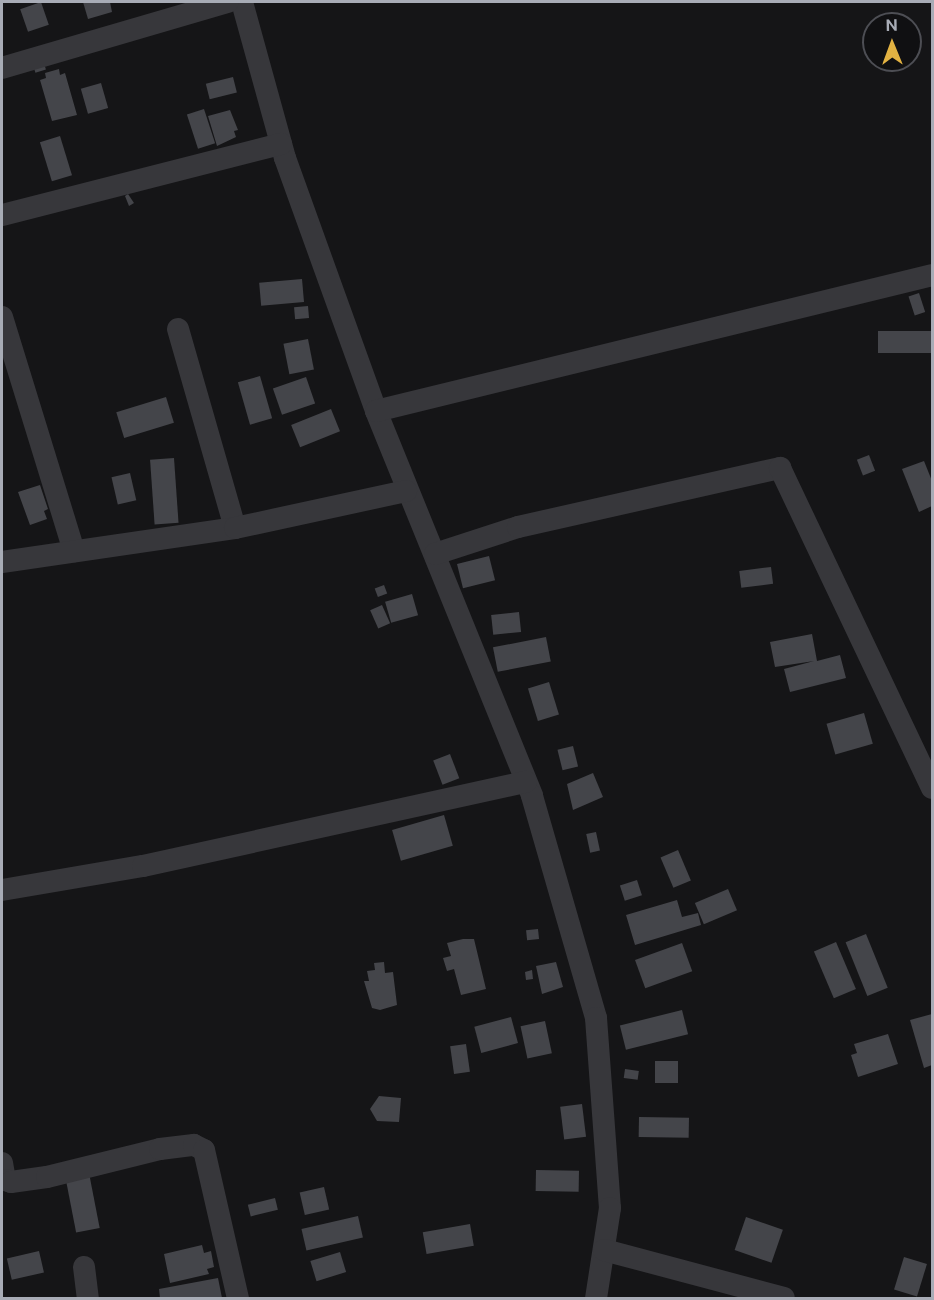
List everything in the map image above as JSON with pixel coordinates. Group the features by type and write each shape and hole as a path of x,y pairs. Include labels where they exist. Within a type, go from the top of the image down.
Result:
{"street":[{"path":"2,68 228,2"},
{"path":"242,2 281,144 376,411 406,491 435,554 526,783 596,1018 610,1208 596,1299"},
{"path":"2,215 281,144"},
{"path":"376,411 933,275"},
{"path":"2,317 74,551"},
{"path":"178,329 235,528"},
{"path":"435,554 518,527 780,468 923,746 933,788"},
{"path":"2,562 235,528 406,491"},
{"path":"2,890 143,866 526,783"},
{"path":"2,1163 5,1180 11,1182 47,1177 160,1149 194,1145 204,1150 238,1299"},
{"path":"604,1250 784,1299"},
{"path":"84,1267 88,1299"}],"building":[{"path":"41,2 49,25 28,32 20,9"},
{"path":"83,2 110,2 112,12 88,19"},
{"path":"43,60 46,70 35,73 32,63"},
{"path":"59,69 60,75 65,73 77,115 52,121 40,80 46,78 45,73"},
{"path":"233,77 237,93 210,99 206,84"},
{"path":"101,83 108,108 88,114 81,89"},
{"path":"204,109 215,143 198,149 187,115"},
{"path":"230,110 238,130 234,131 236,137 217,146 208,116"},
{"path":"60,136 72,175 52,181 40,142"},
{"path":"128,194 134,203 129,206 125,196"},
{"path":"302,279 304,302 261,306 259,283"},
{"path":"919,293 925,312 915,315 909,296"},
{"path":"308,306 309,318 295,319 294,307"},
{"path":"878,331 932,331 932,353 878,353"},
{"path":"308,339 314,369 289,374 283,344"},
{"path":"260,376 272,418 250,425 238,382"},
{"path":"306,377 315,403 282,415 273,388"},
{"path":"166,397 174,423 124,438 116,412"},
{"path":"331,409 340,431 300,447 291,425"},
{"path":"869,455 875,471 863,476 857,460"},
{"path":"174,458 179,523 155,525 150,460"},
{"path":"924,461 932,481 932,506 919,512 902,469"},
{"path":"130,473 136,500 118,505 111,477"},
{"path":"40,485 48,509 44,511 47,519 30,525 18,492"},
{"path":"489,556 495,580 463,588 457,564"},
{"path":"771,567 773,584 741,588 739,571"},
{"path":"384,585 387,593 378,597 375,589"},
{"path":"412,594 418,615 391,623 385,602"},
{"path":"382,605 390,623 378,629 370,610"},
{"path":"519,612 521,632 493,635 491,615"},
{"path":"812,634 817,661 840,655 846,678 790,692 784,669 814,661 775,667 770,642"},
{"path":"546,637 551,662 498,672 493,647"},
{"path":"549,682 559,715 538,721 528,688"},
{"path":"864,713 873,744 835,755 827,724"},
{"path":"573,746 578,766 563,770 557,750"},
{"path":"450,754 459,778 443,785 433,760"},
{"path":"593,773 603,797 573,810 567,784"},
{"path":"444,815 453,846 401,861 392,830"},
{"path":"596,832 600,851 590,853 586,834"},
{"path":"678,850 691,880 673,888 661,857"},
{"path":"637,880 642,895 625,901 620,886"},
{"path":"728,889 737,910 704,924 695,903"},
{"path":"677,900 682,917 698,913 701,925 635,945 626,915"},
{"path":"538,929 539,939 527,940 526,930"},
{"path":"866,934 888,988 867,996 846,942"},
{"path":"474,939 486,989 461,995 454,969 447,971 443,958 451,956 447,943"},
{"path":"836,942 856,989 834,998 814,951"},
{"path":"682,943 692,971 645,988 635,960"},
{"path":"384,962 385,973 393,972 397,1005 380,1010 372,1008 364,981 369,981 367,971 375,970 374,963"},
{"path":"556,962 563,987 542,994 536,966"},
{"path":"532,970 533,979 526,980 525,972"},
{"path":"682,1010 688,1034 626,1050 620,1025"},
{"path":"932,1014 932,1065 924,1068 910,1020"},
{"path":"511,1017 518,1043 481,1053 474,1027"},
{"path":"545,1021 552,1053 527,1058 521,1026"},
{"path":"888,1034 898,1064 858,1077 851,1055 857,1053 854,1044"},
{"path":"466,1044 470,1072 454,1074 450,1046"},
{"path":"655,1061 678,1061 678,1083 655,1083"},
{"path":"625,1069 639,1071 638,1080 624,1078"},
{"path":"379,1096 401,1098 399,1122 377,1121 370,1109"},
{"path":"582,1104 586,1137 564,1139 560,1107"},
{"path":"639,1117 689,1118 689,1138 639,1137"},
{"path":"536,1170 579,1171 579,1192 536,1191"},
{"path":"89,1173 100,1228 76,1233 65,1178"},
{"path":"324,1187 329,1209 305,1215 300,1193"},
{"path":"275,1198 278,1210 251,1216 248,1205"},
{"path":"358,1216 363,1237 306,1250 301,1229"},
{"path":"746,1217 783,1230 771,1263 735,1250"},
{"path":"470,1224 474,1246 427,1254 423,1232"},
{"path":"202,1245 204,1253 211,1251 214,1267 207,1269 209,1274 170,1283 164,1254"},
{"path":"39,1251 44,1272 12,1280 7,1258"},
{"path":"340,1252 346,1272 316,1281 310,1261"},
{"path":"904,1257 927,1264 917,1297 894,1290"},
{"path":"218,1278 222,1298 160,1298 159,1289"}]}
